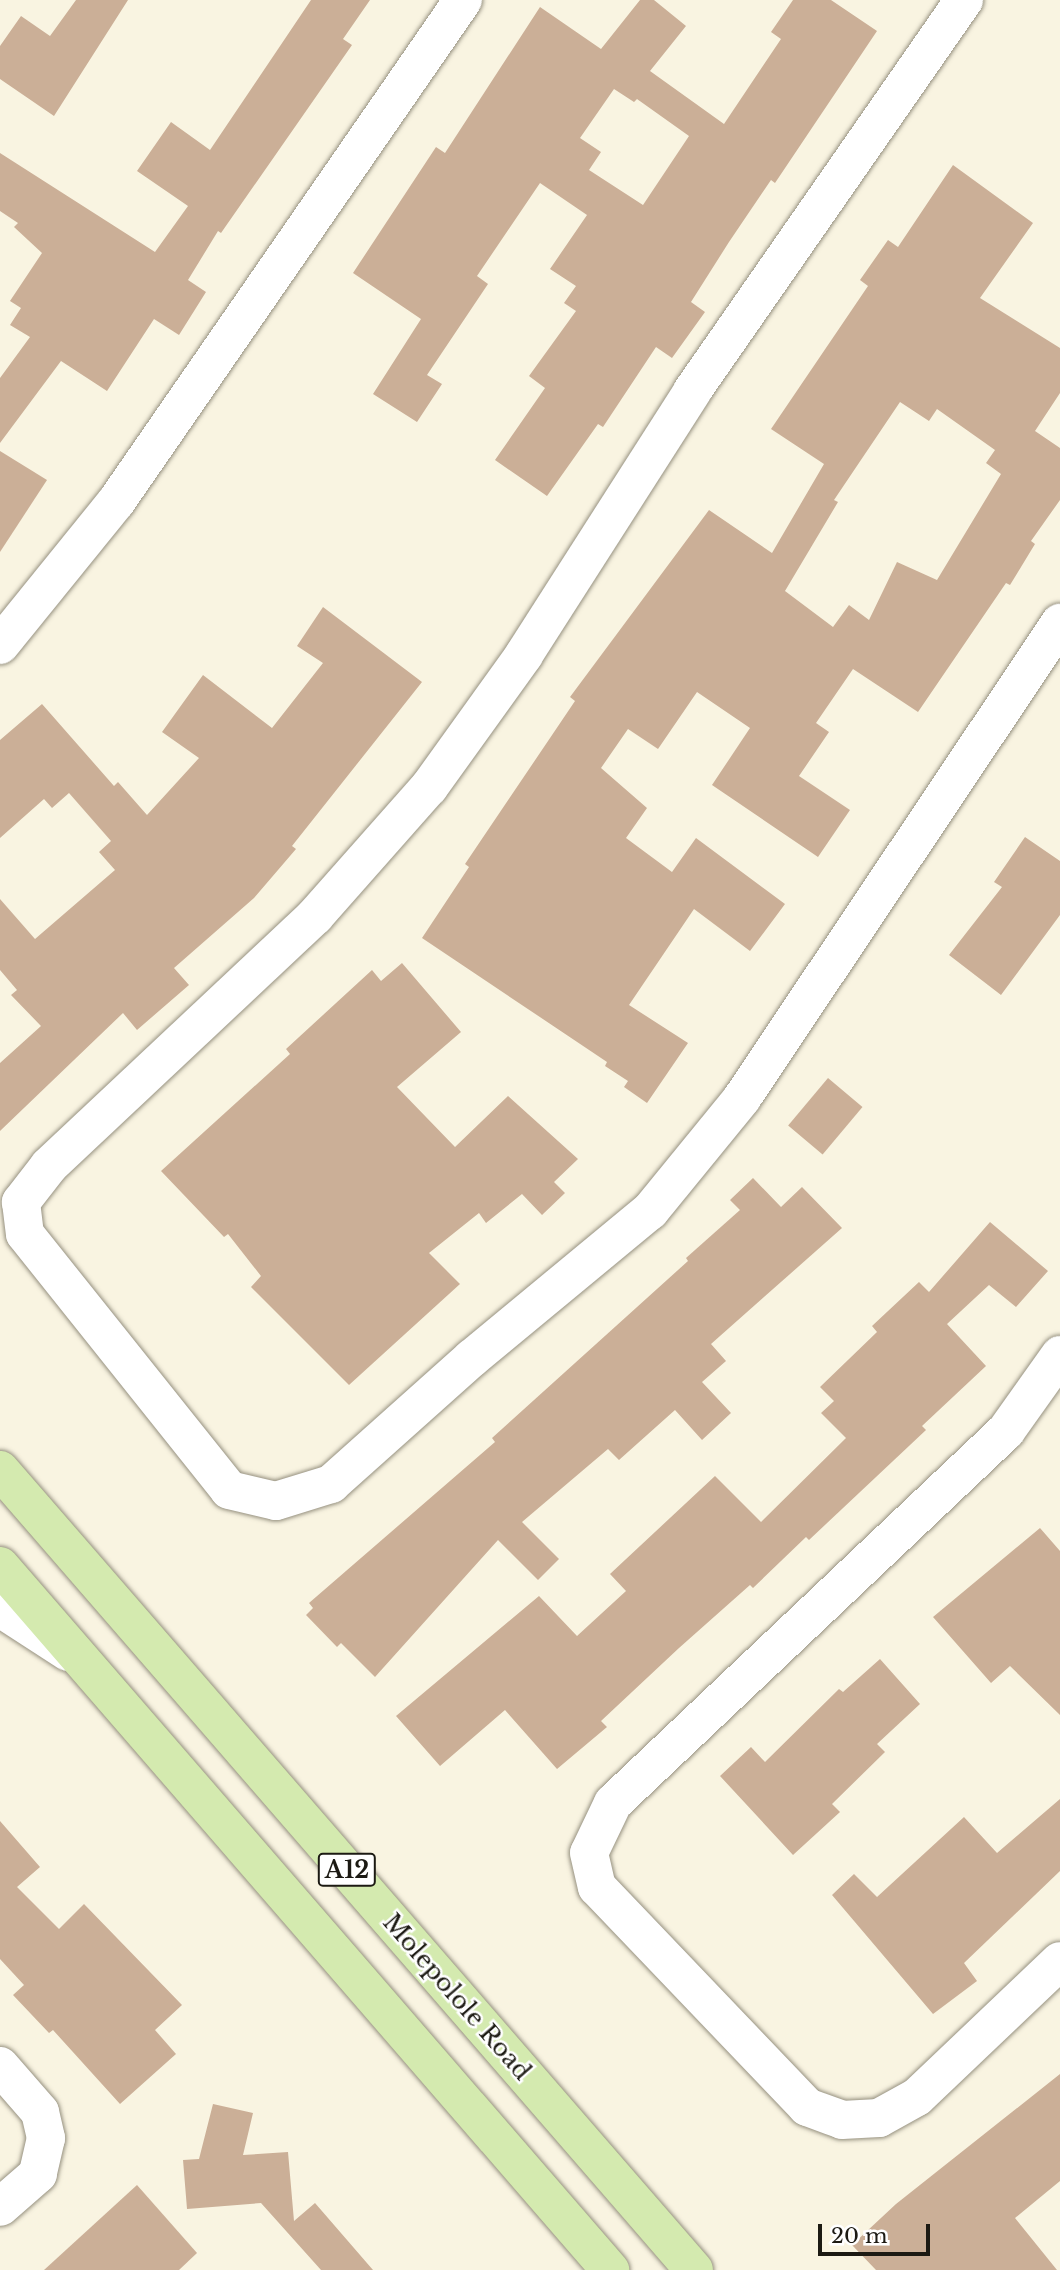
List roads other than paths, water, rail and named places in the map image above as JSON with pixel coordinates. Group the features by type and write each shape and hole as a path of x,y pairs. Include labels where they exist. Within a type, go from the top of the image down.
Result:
{"main road":[{"name":"Molepolole Road","path":"0,1470 694,2270"},
{"name":"A12","path":"0,1566 76,1657 610,2270"}],"street":[{"path":"0,645 36,606 116,502 463,0"},
{"path":"964,0 692,393 524,655 429,787 316,916 49,1166 21,1202 25,1234 229,1490 276,1501 331,1484 472,1358 650,1211 742,1098 1060,623"},
{"path":"1060,1355 1006,1431 613,1803 589,1853 597,1887 807,2107 842,2120 880,2118 917,2098 1060,1961"},
{"path":"0,1608 76,1657"},
{"path":"0,2066 40,2112 46,2138 38,2174 0,2207"}]}
